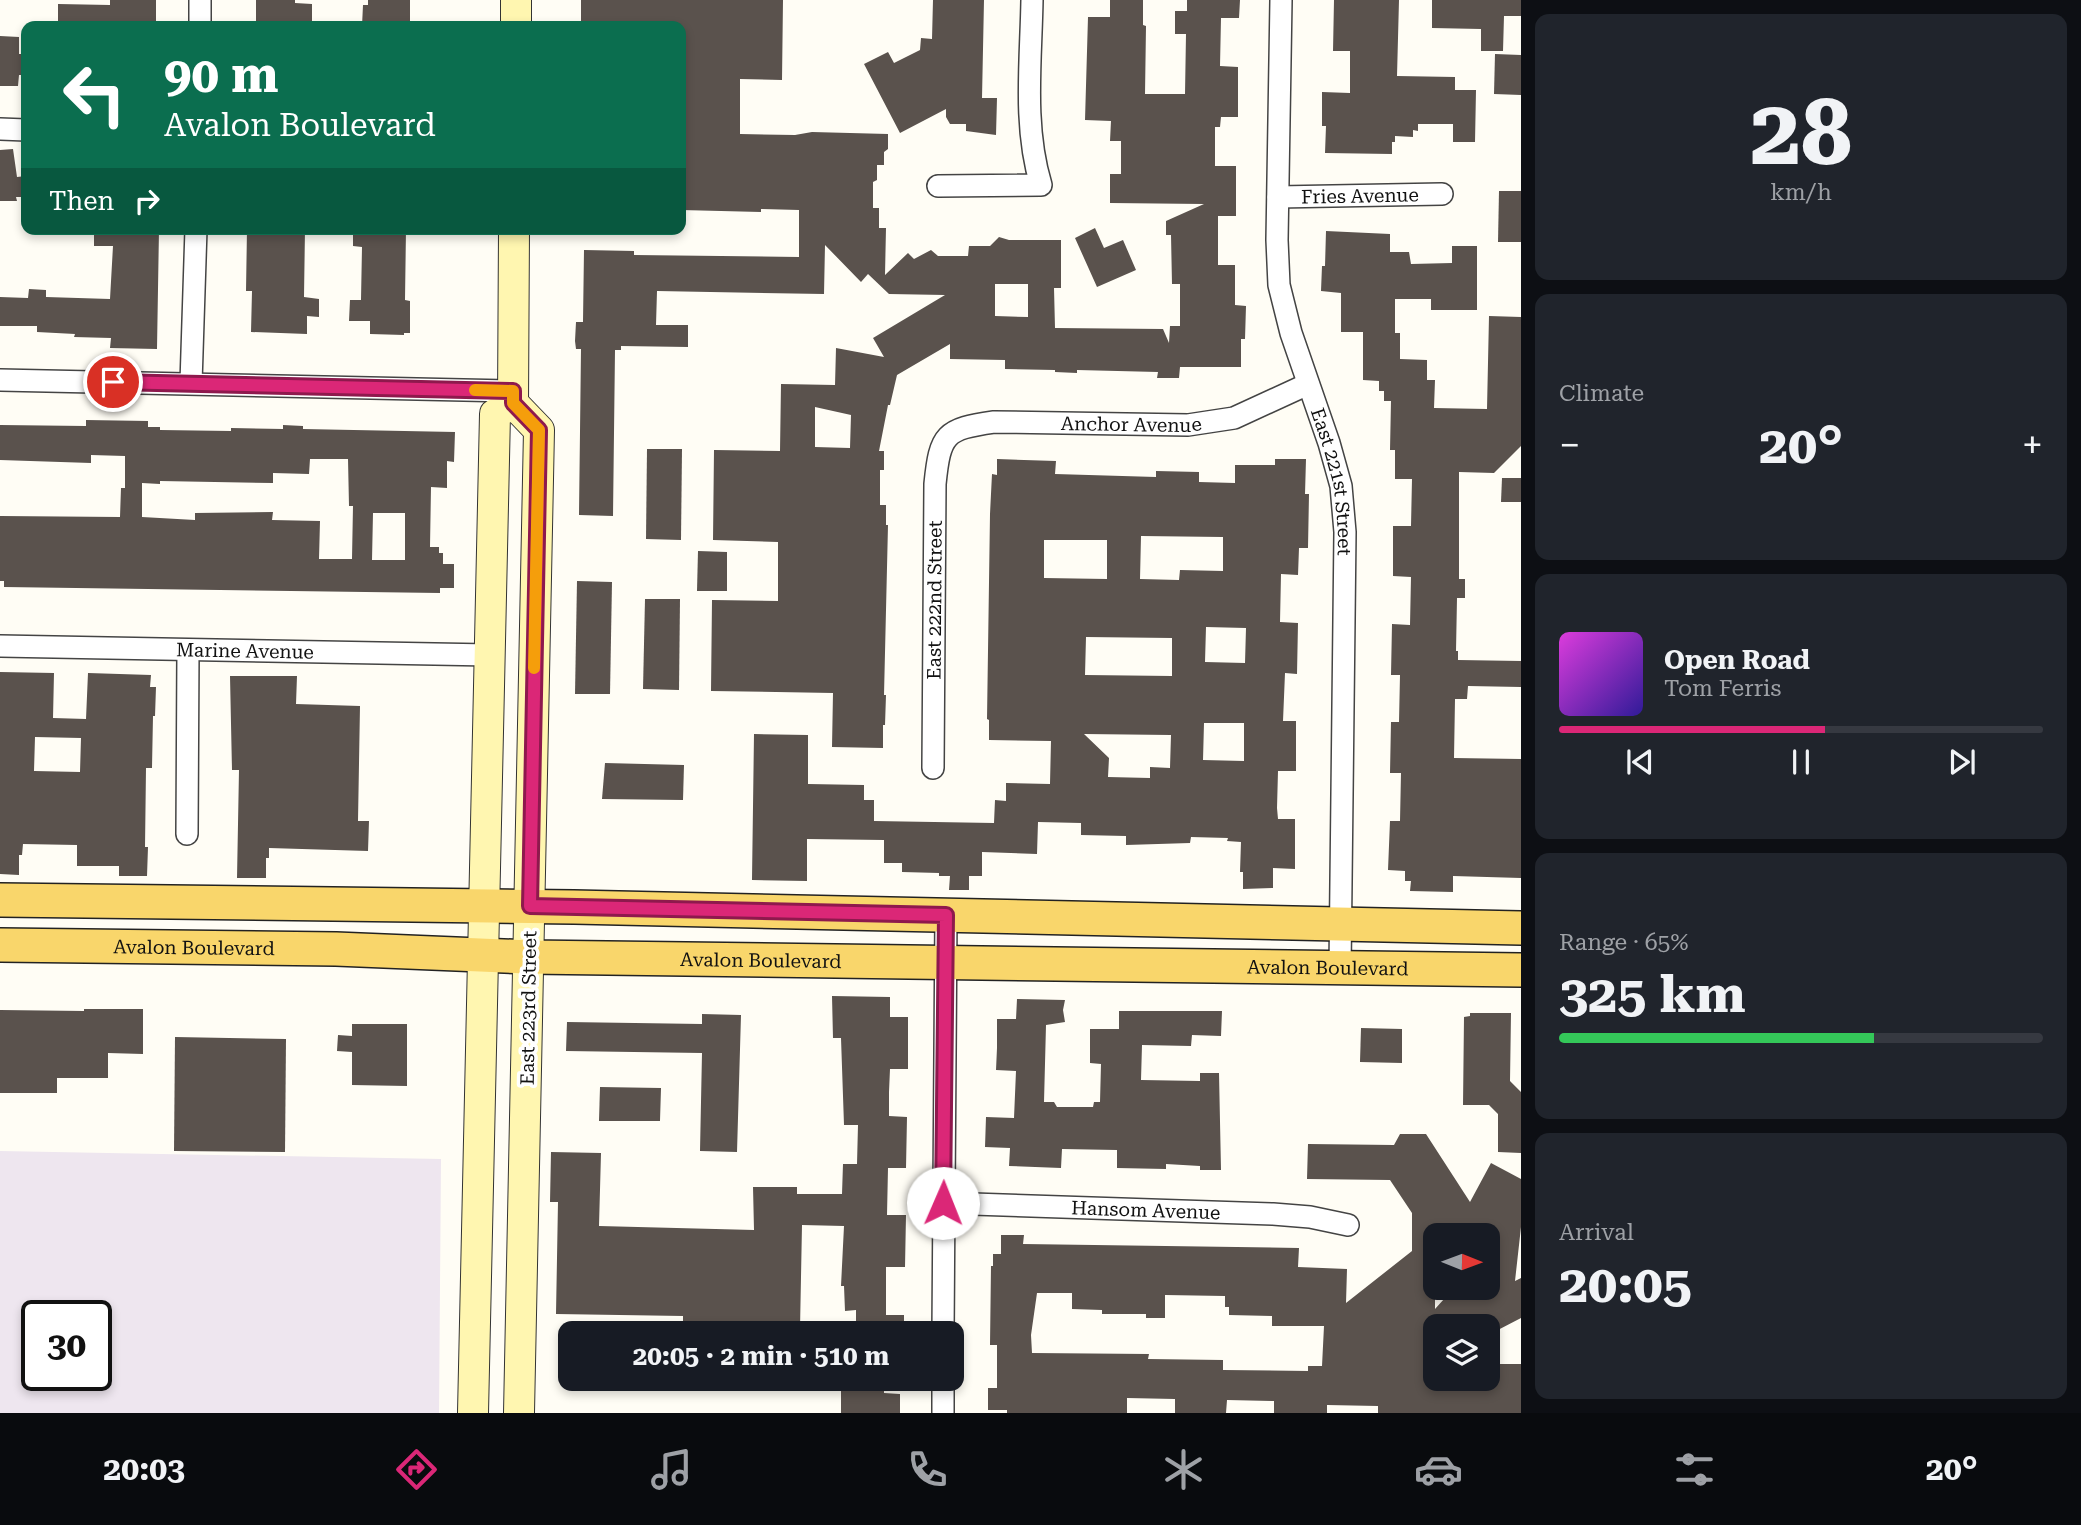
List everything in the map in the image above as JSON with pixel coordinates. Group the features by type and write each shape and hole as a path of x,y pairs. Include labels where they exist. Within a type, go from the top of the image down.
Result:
{"main road":[{"path":"516,0 516,21"},
{"path":"473,1413 495,414 513,397 514,235"},
{"name":"East 223rd Street","path":"513,397 539,430 520,1413"},
{"path":"0,901 530,906 1521,928"},
{"name":"Avalon Boulevard","path":"0,945 336,949 529,957 1521,970"}],"street":[{"path":"200,0 200,21"},
{"path":"938,186 1041,185 1034,162 1030,111 1032,0"},
{"name":"East 221st Street","path":"1281,0 1279,285 1291,333 1341,486 1345,532 1340,969"},
{"path":"0,129 21,130"},
{"name":"Fries Avenue","path":"1278,197 1442,194"},
{"path":"191,383 196,235"},
{"path":"0,380 191,383 513,397"},
{"name":"Anchor Avenue","path":"949,434 964,426 994,422 1188,425 1234,418 1307,384"},
{"name":"East 222nd Street","path":"933,768 935,484 938,454 949,434"},
{"name":"Marine Avenue","path":"0,646 489,655"},
{"path":"187,834 188,650"},
{"path":"943,1321 946,915"},
{"name":"Hansom Avenue","path":"943,1203 1273,1214 1310,1217 1348,1226"},
{"path":"943,1391 943,1413"}],"shaded area":[{"path":"0,1151 441,1159 439,1413 0,1413"}],"building":[{"path":"110,0 156,0 156,21 58,21 58,4 110,5"},
{"path":"256,0 295,0 295,3 312,4 312,21 256,21"},
{"path":"368,0 410,0 410,21 362,21 363,5 368,5"},
{"path":"581,0 783,0 782,80 740,79 740,134 888,134 884,165 877,165 877,180 873,182 873,208 879,208 879,228 886,228 885,275 908,253 914,259 931,250 938,256 968,256 969,246 990,246 999,237 1009,240 1061,240 1061,288 1054,288 1055,328 1163,329 1169,343 1170,326 1180,326 1180,284 1172,284 1171,235 1166,235 1166,221 1204,204 1110,203 1110,174 1121,174 1121,141 1110,141 1111,121 1085,120 1088,17 1110,17 1110,0 1143,0 1143,25 1146,26 1145,94 1185,94 1186,34 1175,34 1175,11 1187,11 1187,0 1240,0 1239,18 1221,18 1220,66 1238,67 1238,117 1221,117 1220,127 1215,127 1215,166 1236,166 1236,216 1218,216 1218,265 1235,265 1235,305 1246,306 1245,339 1241,339 1241,367 1180,367 1179,378 1157,378 1158,372 1077,370 1077,373 1005,369 1005,360 950,359 950,344 897,375 879,451 884,451 884,470 880,470 880,505 886,505 888,525 883,748 832,747 833,693 711,691 712,600 778,601 778,542 713,540 714,450 780,451 781,384 835,385 836,348 884,357 873,338 945,295 889,294 868,274 861,282 825,245 824,294 657,291 656,325 688,325 688,347 621,346 621,350 615,350 613,516 579,515 581,349 576,349 575,341 576,322 583,322 584,250 634,251 634,255 799,257 799,210 761,209 761,212 686,210 686,21 581,21","holes":["995,284 1028,284 1028,317 995,316","815,407 851,415 850,448 815,447"]},
{"path":"933,0 984,0 982,98 997,98 996,135 966,131 966,124 950,124 946,109 900,133 864,64 888,52 894,63 920,50 921,38 932,39"},
{"path":"1334,0 1399,0 1397,76 1455,77 1455,90 1476,90 1475,142 1453,142 1453,124 1418,124 1418,131 1413,130 1413,137 1395,136 1392,154 1325,153 1326,126 1322,126 1322,92 1350,93 1350,51 1333,51"},
{"path":"1432,0 1521,0 1521,16 1504,16 1503,51 1481,51 1481,29 1432,28"},
{"path":"0,36 19,37 21,75 18,86 0,86"},
{"path":"1495,54 1521,55 1521,95 1494,94"},
{"path":"13,149 17,177 21,177 21,197 16,197 17,201 0,201 0,150"},
{"path":"1499,191 1521,191 1521,242 1498,242"},
{"path":"1095,228 1104,248 1123,240 1136,270 1097,287 1075,238"},
{"path":"1326,231 1390,234 1390,252 1409,252 1411,264 1452,263 1452,246 1477,246 1477,310 1431,310 1431,299 1395,299 1395,333 1400,333 1400,359 1427,360 1427,380 1435,380 1434,408 1487,409 1489,316 1521,317 1521,446 1494,473 1459,472 1459,579 1465,579 1465,598 1457,598 1456,651 1458,660 1521,661 1521,687 1468,686 1467,699 1455,699 1454,758 1521,759 1521,878 1453,876 1453,892 1410,891 1411,881 1405,881 1405,871 1388,870 1390,821 1400,821 1401,773 1390,773 1391,722 1399,722 1400,675 1391,675 1392,624 1410,625 1411,577 1393,576 1393,526 1411,526 1412,479 1395,479 1395,450 1390,450 1391,401 1384,401 1384,391 1379,391 1379,381 1363,380 1363,332 1341,332 1341,293 1321,291"},
{"path":"94,235 159,235 157,349 110,348 111,338 37,332 37,326 0,326 0,297 28,298 29,289 46,290 46,297 110,299 113,246 94,246"},
{"path":"247,235 305,235 304,297 319,299 319,317 307,316 307,334 251,332 252,291 246,291"},
{"path":"353,235 406,235 405,300 410,301 410,333 370,334 370,321 349,321 350,300 361,300 362,247 353,246"},
{"path":"86,420 148,421 148,427 160,427 160,430 283,429 283,425 303,426 303,429 455,432 454,462 447,461 447,488 431,487 430,547 439,547 439,553 443,553 443,564 454,564 454,588 440,588 440,593 4,587 4,581 0,581 0,516 120,517 121,488 125,488 125,456 91,455 91,463 0,460 0,425 86,426","holes":["310,459 348,459 349,506 353,506 352,559 319,559 320,521 272,520 273,512 195,513 195,520 142,517 142,483 273,483 273,473 309,474","373,513 405,513 405,560 372,560"]},
{"path":"647,449 682,449 681,540 646,539"},
{"path":"997,459 1056,461 1055,474 1156,477 1156,471 1199,472 1199,482 1235,483 1235,465 1275,465 1275,459 1306,459 1305,494 1309,494 1308,548 1299,548 1298,575 1281,574 1280,622 1298,623 1297,674 1285,673 1283,721 1296,721 1296,771 1278,771 1277,808 1278,819 1295,819 1295,869 1273,868 1273,888 1243,889 1243,872 1240,872 1241,842 1227,841 1228,838 1191,837 1190,843 1126,845 1126,836 1081,835 1081,823 1038,822 1037,854 982,852 982,876 969,876 969,890 949,890 950,876 902,872 902,863 884,863 884,840 807,839 807,881 752,880 754,734 808,735 808,784 864,785 864,800 874,800 874,821 994,823 995,800 1006,801 1006,783 1050,784 1051,741 989,740 990,514 992,474 997,475","holes":["1141,536 1223,537 1223,571 1180,570 1179,580 1140,579","1044,540 1107,540 1107,579 1044,578","1206,627 1246,628 1245,663 1205,662","1086,637 1172,638 1172,676 1085,675","1204,723 1244,723 1244,761 1203,760","1084,734 1171,735 1170,768 1150,767 1150,778 1108,777 1109,758"]},
{"path":"1502,478 1521,478 1521,502 1501,502"},
{"path":"698,551 727,552 727,591 697,591"},
{"path":"577,581 612,582 610,694 575,694"},
{"path":"645,599 680,599 679,690 643,689"},
{"path":"0,672 54,673 53,718 86,719 88,673 151,675 150,687 156,687 152,768 146,768 147,876 119,876 119,866 77,866 77,845 23,844 22,855 19,855 19,875 0,874","holes":["35,737 81,738 80,772 34,771"]},
{"path":"230,676 297,676 296,704 360,706 358,821 369,821 368,851 269,848 266,878 237,878 239,770 232,770"},
{"path":"605,763 684,765 683,800 602,799"},
{"path":"832,996 890,997 890,1017 908,1017 908,1069 890,1069 889,1092 889,1116 907,1117 906,1168 888,1168 887,1215 906,1215 905,1267 886,1267 886,1315 904,1315 904,1321 856,1321 856,1310 845,1311 844,1286 841,1286 844,1226 802,1225 800,1321 683,1321 683,1316 556,1314 558,1202 550,1202 551,1152 601,1153 599,1226 754,1230 753,1187 797,1187 797,1194 842,1194 843,1164 857,1164 858,1125 844,1125 841,1038 833,1038"},
{"path":"1017,999 1065,1000 1065,1022 1046,1025 1044,1102 1054,1102 1057,1107 1093,1107 1094,1102 1100,1102 1101,1064 1090,1063 1090,1029 1119,1029 1119,1011 1222,1011 1221,1036 1192,1035 1191,1046 1142,1045 1141,1080 1200,1081 1200,1073 1219,1073 1221,1170 1200,1170 1200,1166 1166,1164 1166,1169 1117,1168 1117,1150 1062,1149 1061,1168 1009,1166 1010,1148 985,1147 986,1117 1014,1118 1016,1071 996,1070 997,1019 1016,1019"},
{"path":"143,1009 143,1054 108,1053 108,1078 57,1078 57,1093 0,1093 0,1010"},
{"path":"1470,1013 1511,1013 1510,1081 1521,1092 1521,1153 1498,1152 1498,1114 1489,1105 1463,1105 1464,1017 1470,1016"},
{"path":"702,1014 741,1015 737,1152 700,1151 702,1053 566,1051 567,1022 702,1024"},
{"path":"352,1024 407,1024 407,1086 352,1085 352,1052 337,1051 338,1035 352,1036"},
{"path":"1361,1028 1402,1029 1402,1063 1360,1062"},
{"path":"175,1037 286,1039 285,1152 174,1151"},
{"path":"600,1087 661,1088 660,1121 599,1121"},
{"path":"1400,1134 1426,1134 1470,1202 1491,1163 1521,1179 1521,1227 1515,1281 1521,1278 1521,1318 1500,1329 1500,1314 1423,1314 1423,1391 1500,1391 1500,1364 1521,1364 1521,1413 1378,1413 1378,1406 1327,1405 1327,1413 1274,1413 1274,1401 1227,1400 1226,1413 1175,1413 1175,1399 1127,1398 1127,1413 1007,1413 1007,1410 988,1410 988,1388 997,1388 997,1345 990,1345 991,1266 993,1254 1001,1254 1001,1235 1024,1235 1023,1244 1299,1248 1298,1267 1347,1269 1346,1303 1412,1251 1412,1213 1390,1180 1307,1179 1308,1144 1394,1145","holes":["1037,1293 1072,1293 1072,1309 1102,1310 1102,1314 1146,1314 1146,1318 1165,1318 1165,1295 1225,1296 1225,1307 1229,1307 1229,1315 1272,1316 1272,1326 1324,1326 1322,1366 1308,1366 1308,1371 1223,1370 1223,1360 1148,1359 1149,1354 1032,1353 1031,1335"]},
{"path":"841,1391 884,1391 900,1394 900,1413 841,1413"}],"slow traffic":[{"path":"475,390 513,391 513,403 539,430 534,668"}],"route":[{"path":"113,382 513,391 513,403 539,430 530,906 946,915 943,1203"}]}
